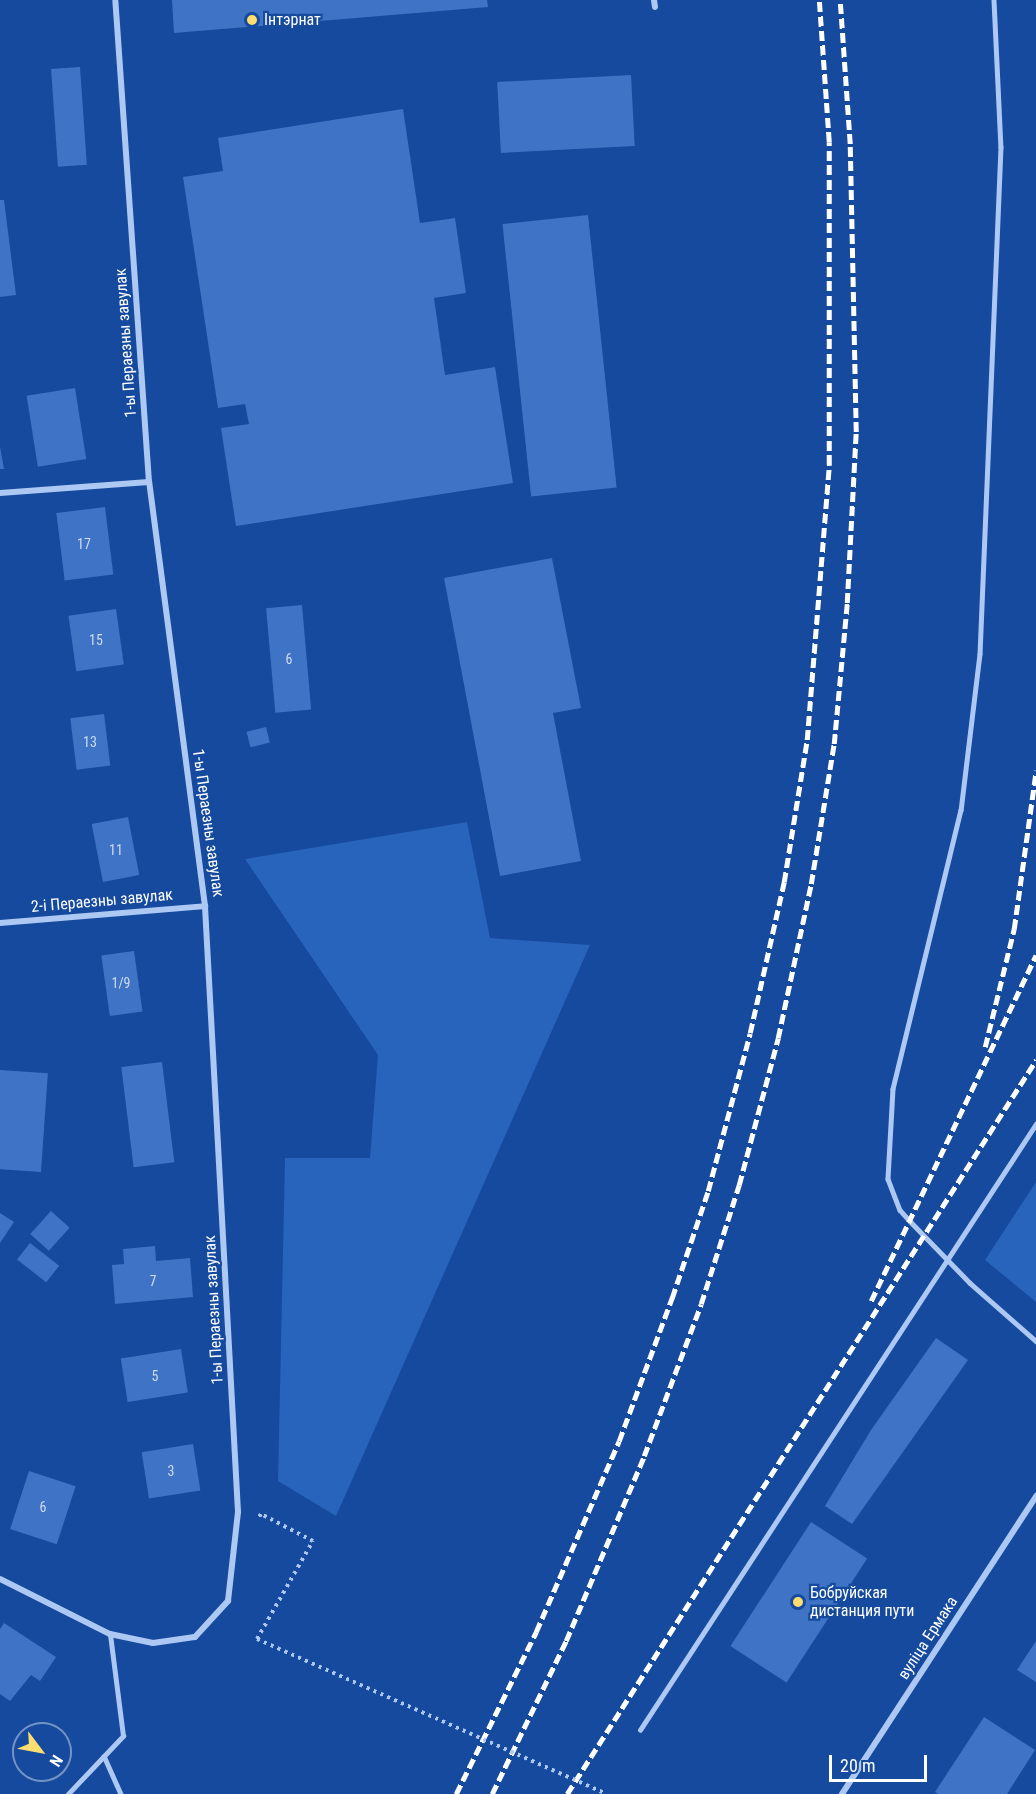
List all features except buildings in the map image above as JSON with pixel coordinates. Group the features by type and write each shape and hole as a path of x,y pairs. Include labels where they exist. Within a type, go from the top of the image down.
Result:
{"street":[{"name":"1-ы Пераезны завулак","path":"110,1634 153,1643 195,1637 228,1601 238,1512 205,906 149,482 116,1"},
{"path":"0,493 149,482"},
{"name":"2-і Пераезны завулак","path":"0,923 205,906"},
{"name":"вуліца Ермака","path":"842,1794 1036,1496"},
{"path":"0,1579 110,1634"}],"lane":[{"path":"994,0 1001,147 980,654 961,810 893,1089 888,1134 888,1179 900,1210 945,1259 1036,1341"},
{"path":"640,1730 945,1259 1036,1124"},
{"path":"68,1794 123,1736 110,1634"},
{"path":"104,1756 121,1794"}],"path":[{"path":"254,1524 261,1514 313,1540 256,1639 606,1794"}],"shaded area":[{"path":"467,822 490,938 590,945 336,1516 278,1481 285,1158 370,1158 378,1055 245,859"},
{"path":"1036,1182 1036,1302 985,1260"}],"railway":[{"path":"456,1794 536,1632 619,1441 672,1298 708,1191 750,1033 784,882 807,740 829,465 829,142 819,0"},
{"path":"492,1794 566,1641 644,1456 701,1304 739,1185 778,1038 811,884 834,744 847,603 856,432 850,144 840,0"},
{"path":"985,1047 1014,929 1036,771"},
{"path":"871,1301 1036,955"},
{"path":"567,1794 1036,1060"}],"place":[{"name":"Інтэрнат","path":"252,20"},
{"name":"Бобруйская дистанция пути","path":"798,1602"}]}
